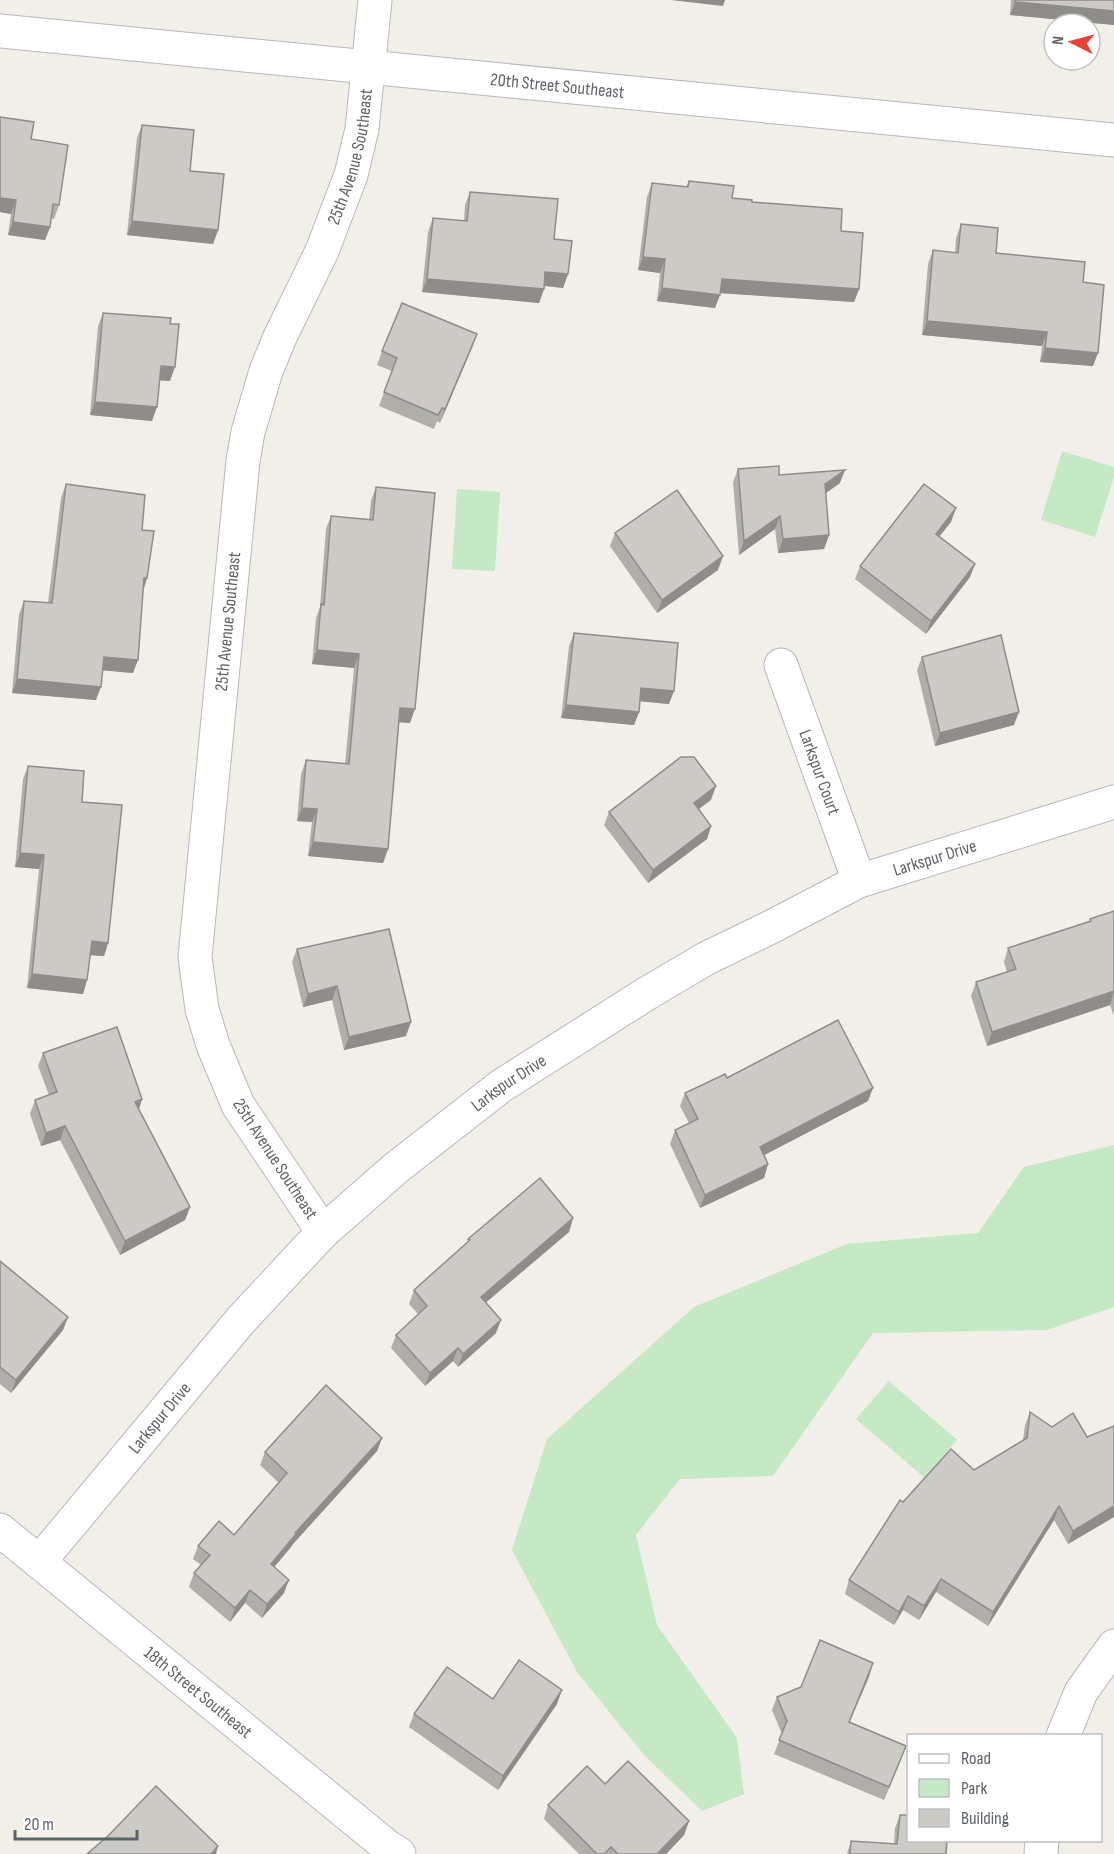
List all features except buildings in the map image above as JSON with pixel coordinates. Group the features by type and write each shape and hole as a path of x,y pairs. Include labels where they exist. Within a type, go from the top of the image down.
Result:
{"street":[{"name":"25th Avenue Southeast","path":"322,1232 238,1105 213,1044 202,1009 195,957 242,473 248,432 266,371 322,251 351,175 362,129 375,0"},
{"name":"20th Street Southeast","path":"0,31 1114,140"},
{"name":"Larkspur Court","path":"781,665 859,881"},
{"name":"Larkspur Drive","path":"39,1562 241,1320 322,1232 396,1168 501,1086 707,958 859,881 1114,802"},
{"name":"18th Street Southeast","path":"0,1530 390,1852"},
{"path":"1064,1734 1082,1692 1114,1646"}],"green space":[{"path":"1062,451 1114,467 1114,477 1095,537 1041,520"},
{"path":"457,489 500,492 495,571 452,569"},
{"path":"1114,1145 1114,1307 1047,1330 873,1333 773,1476 680,1479 636,1535 657,1625 737,1738 744,1794 702,1811 644,1755 577,1672 512,1550 547,1439 694,1307 847,1244 978,1233 1024,1167"},
{"path":"889,1381 957,1440 925,1478 856,1419"}]}
